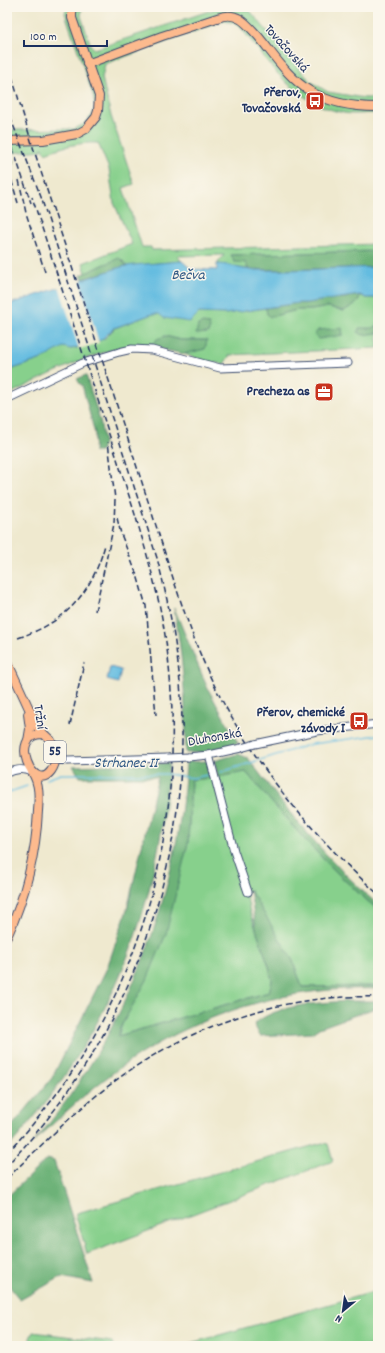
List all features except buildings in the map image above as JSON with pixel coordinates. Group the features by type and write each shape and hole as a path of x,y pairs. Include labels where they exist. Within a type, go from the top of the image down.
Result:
{"main road":[{"path":"7,141 54,138 77,134 86,129 96,116 99,104 98,96 72,18 72,7"},
{"name":"Tovačovská","path":"88,64 162,36 222,16 234,16 246,23 289,73 310,91 327,100 337,103 378,107"},
{"name":"Tržní","path":"7,661 38,728 45,735"},
{"name":"Tržní","path":"23,696 30,729 28,741"},
{"name":"55","path":"7,937 21,901 31,867 37,826 38,789 36,781 25,758 26,750 28,741 35,735 45,735 54,746 55,760 53,767 44,782 38,802"},
{"name":"55","path":"32,772 38,776 48,774"}],"street":[{"path":"7,399 83,363 132,349 152,350 211,367 220,368 348,363"},
{"name":"Dluhonská","path":"55,760 68,761 168,758 209,755 317,731 378,724"},
{"path":"209,755 234,851 248,892"},
{"path":"10,772 20,765 25,758"},
{"path":"10,772 22,769 32,772"}],"green space":[{"path":"67,7 82,7 81,16 91,46 95,49 218,8 233,7 250,11 310,81 328,92 364,98 378,98 378,113 361,114 344,113 326,108 311,101 297,92 285,81 242,29 234,23 224,21 105,64 102,78 111,116 134,184 123,188 142,247 151,247 152,250 378,244 378,251 231,255 246,263 248,269 217,264 224,255 177,256 182,261 126,266 123,261 105,264 86,273 83,263 132,244 114,203 109,169 98,143 71,145 45,153 42,147 42,150 11,153 14,163 7,166 7,130 74,129 84,124 92,115 95,107 93,95 65,13"},
{"path":"378,251 378,267 277,270 248,269 246,263 234,262 231,255"},
{"path":"119,258 126,266 83,279 81,275"},
{"path":"360,295 366,298 378,298 378,348 230,355 224,364 208,362 184,354 204,349 206,340 181,340 165,336 150,347 135,346 98,354 7,395 7,371 42,359 63,346 71,349 77,348 105,338 115,328 152,314 225,314 266,308 267,314 270,317 297,310 312,310 328,307 344,311 358,302"},
{"path":"360,295 358,302 344,311 328,307 312,310 297,310 270,317 267,314 266,308"},
{"path":"203,323 209,324 210,328 208,333 196,334 198,325"},
{"path":"378,326 378,333 363,335 358,332 359,328 372,328"},
{"path":"342,328 343,335 319,339 314,335 318,330"},
{"path":"165,336 181,340 207,340 205,349 184,354 150,347 157,339"},
{"path":"86,375 100,420 104,443 100,452 94,452 95,434 82,385 77,379"},
{"path":"174,608 208,689 238,743 233,746 213,751 186,753 183,680 180,644"},
{"path":"238,754 248,758 309,835 342,871 378,905 378,910 342,878 309,844 246,772 218,777 214,761"},
{"path":"208,761 212,778 191,780 188,843 166,934 147,980 120,1028 118,1036 269,992 272,981 269,966 256,929 250,890 293,961 302,987 378,986 378,989 342,989 271,999 236,1009 202,1022 170,1037 138,1055 99,1084 61,1116 34,1142 66,1101 95,1058 120,1012 141,965 158,916 172,866 181,814 186,762"},
{"path":"169,763 163,818 154,871 140,922 122,970 100,1017 74,1063 43,1106 7,1149 7,1132 52,1078 107,968 127,910 158,777 80,777 73,766"},
{"path":"246,772 309,844 342,878 378,910 378,986 302,987 293,961 249,890 246,892 250,912 269,966 272,981 269,992 118,1036 188,843 191,780"},
{"path":"349,1001 378,1001 378,1007 319,1028 312,1033 260,1036 254,1024 264,1017 287,1008"},
{"path":"322,1143 328,1144 333,1161 87,1254 76,1216 77,1213"},
{"path":"47,1159 54,1161 93,1283 61,1277 20,1300 7,1283 7,1197"},
{"path":"373,1292 378,1308 378,1346 180,1346"},
{"path":"33,1332 112,1342 113,1346 31,1346 30,1338"}],"water":[{"name":"Bečva","path":"182,261 191,269 217,270 217,264 251,270 378,267 378,298 366,298 360,295 225,314 199,313 190,322 164,318 159,314 152,314 114,328 101,340 71,349 63,347 42,359 7,371 7,305 121,267"},
{"path":"110,667 121,670 118,683 107,680"}],"pier":[{"path":"81,278 81,283 99,343 79,349 59,286 57,285"}],"waterway":[{"name":"Strhanec II","path":"221,772 312,744 378,735"},
{"name":"Strhanec II","path":"47,779 61,774 167,774 193,778 207,775"},
{"name":"Strhanec II","path":"7,793 27,786"}],"railway":[{"path":"7,60 32,144 173,578 189,626 202,658 216,689 239,731 274,782 334,852 378,894"},
{"path":"7,109 41,197 157,558 167,598 174,639 180,679 182,720 180,781 172,842 158,902 138,960 113,1016 83,1069 47,1119 7,1165"},
{"path":"7,131 31,203"},
{"path":"9,172 18,203"},
{"path":"19,180 26,213 45,272"},
{"path":"7,1153 51,1102 88,1047 118,989 142,928 159,865 169,800 172,734 167,647 160,606 150,567 133,508 32,197"},
{"path":"95,611 114,524 115,499 108,442"},
{"path":"117,518 121,534 138,578 146,606 156,715"},
{"path":"18,638 49,624 60,617 78,600 97,569 105,545"},
{"path":"70,725 84,663"},
{"path":"7,1178 101,1092 144,1061 175,1044 206,1029 239,1016 273,1007 343,997 378,997"}],"place":[{"name":"Přerov, Tovačovská","path":"315,101"},
{"name":"Precheza as","path":"324,392"},
{"name":"Přerov, chemické závody I","path":"359,721"}]}
